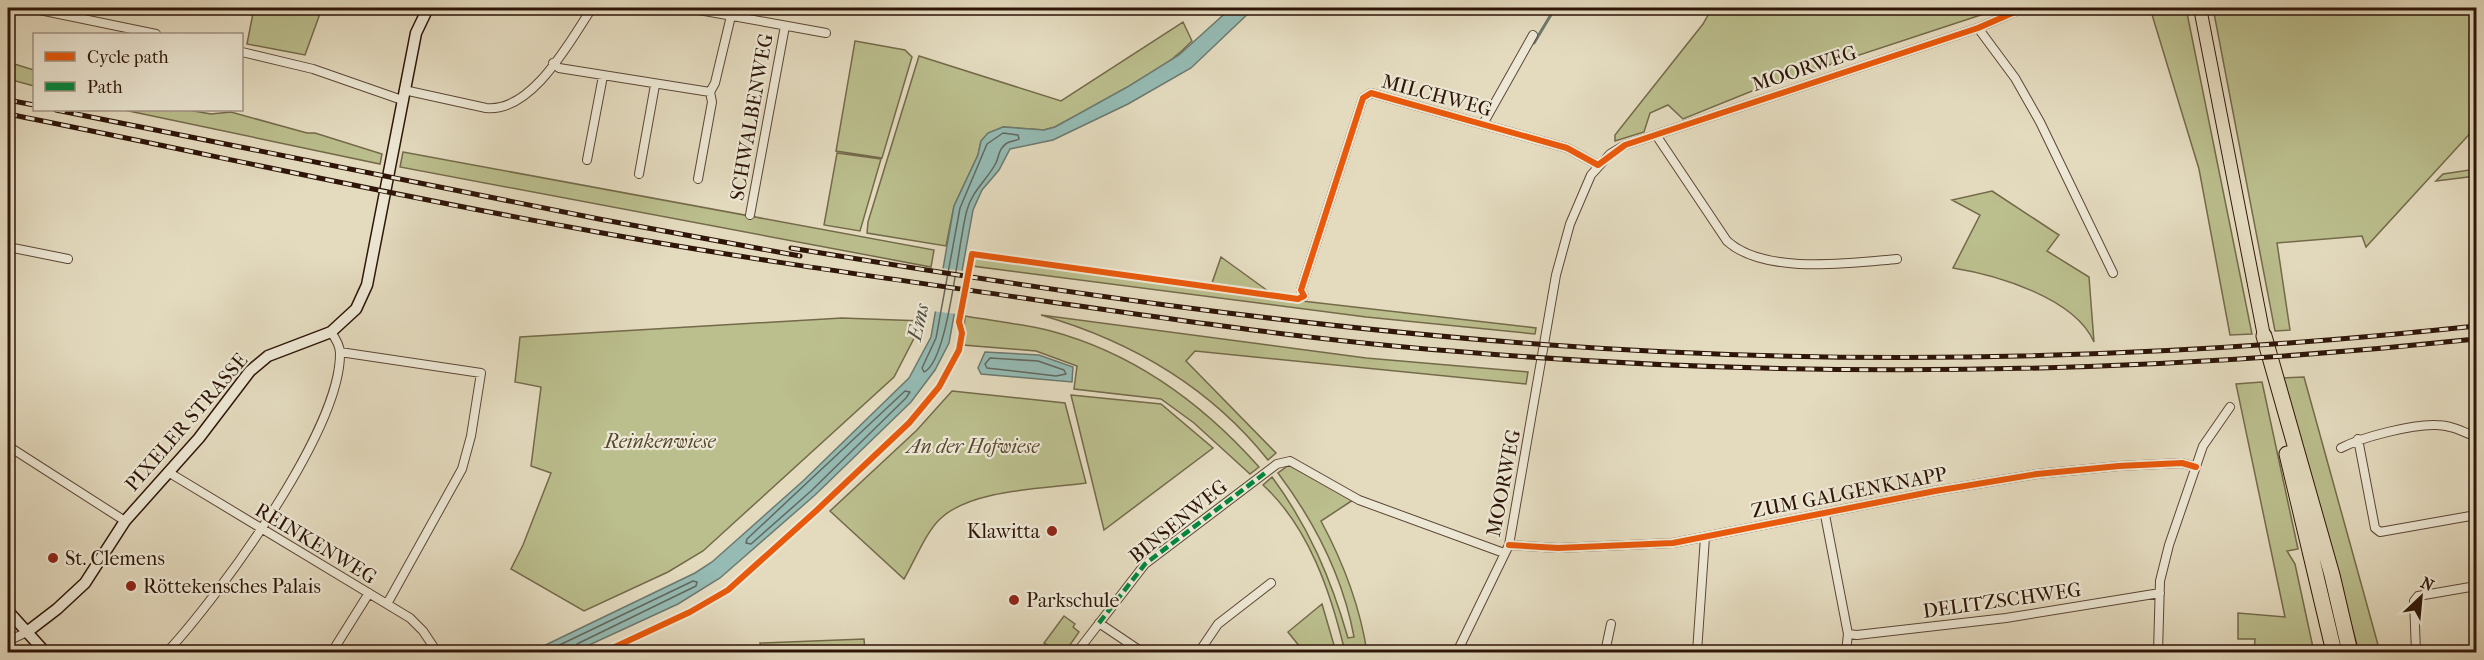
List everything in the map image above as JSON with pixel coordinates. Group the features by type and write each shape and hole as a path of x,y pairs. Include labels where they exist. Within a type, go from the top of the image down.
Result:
{"highway":[{"path":"2264,336 2269,374 2334,652"},
{"path":"2264,336 2332,575 2350,652"}],"main road":[{"name":"PIXELER STRASSE","path":"27,632 81,587 125,521 260,361 279,351 332,333 356,309 367,285 416,33 428,8"},
{"path":"2200,8 2264,336"},
{"path":"8,611 45,652"}],"street":[{"path":"243,52 313,69 403,95 498,109 523,98 534,88 592,8"},
{"path":"688,8 731,16 750,14 785,26 825,33"},
{"name":"MOORWEG","path":"1457,652 1481,607 1506,549 1556,275 1570,224 1584,188 1598,165 1625,145 1978,28 2024,8"},
{"path":"36,9 151,33"},
{"path":"698,179 712,102 710,92 715,83 731,16"},
{"name":"SCHWALBENWEG","path":"750,215 785,26"},
{"path":"1978,28 2015,78 2040,122 2113,273"},
{"name":"MILCHWEG","path":"1483,124 1533,35"},
{"path":"553,63 559,68 710,92"},
{"path":"587,160 603,76"},
{"path":"639,174 655,85"},
{"name":"MILCHWEG","path":"1304,297 1301,290 1363,98 1371,93 1567,148 1598,165"},
{"path":"1656,135 1727,241 1736,250 1752,256 1816,264 1897,259"},
{"path":"8,247 68,260"},
{"path":"167,652 214,596 260,528 320,428 336,384 340,352 332,333"},
{"path":"340,352 481,373 471,436 456,484 387,604"},
{"path":"2158,652 2160,593 2169,545 2203,446 2230,407"},
{"path":"2341,448 2358,439 2435,425 2450,427 2476,437"},
{"path":"2358,439 2375,528 2380,532 2476,515"},
{"path":"8,446 125,521"},
{"name":"MOORWEG","path":"1290,461 1359,500 1506,549"},
{"name":"BINSENWEG","path":"1077,652 1144,564 1277,464 1290,461"},
{"name":"ZUM GALGENKNAPP","path":"1506,549 1673,543 1825,515 1935,491 2037,474 2182,463 2196,467"},
{"name":"REINKENWEG","path":"168,472 410,618 423,631 437,652"},
{"path":"1825,515 1848,633 1846,652"},
{"path":"1697,652 1706,537"},
{"path":"1199,652 1218,624 1271,583"},
{"path":"2416,652 2414,601 2418,596 2476,586"},
{"path":"332,652 369,593"},
{"name":"DELITZSCHWEG","path":"1848,633 1857,635 2006,618 2160,593"},
{"path":"1099,623 1142,652"},
{"path":"1605,652 1611,624"},
{"path":"8,641 27,632"}],"green space":[{"path":"254,8 322,8 305,55 247,44"},
{"path":"1712,8 2002,8 1762,87 1683,119 1668,105 1650,113 1644,132 1615,141 1615,135 1703,24"},
{"path":"2150,8 2186,8 2252,334 2230,335 2199,169"},
{"path":"2213,8 2476,8 2476,127 2366,247 2362,236 2277,243 2290,330 2275,331"},
{"path":"1183,22 1192,41 1162,67 1127,89 1055,127 1044,130 1003,127 988,134 981,141 978,155 954,206 946,246 867,233 868,222 919,56 1061,101"},
{"path":"855,41 905,50 912,57 882,158 836,151"},
{"path":"8,62 33,70 33,86 8,79"},
{"path":"129,111 194,111 211,114 231,112 307,133 315,133 382,154 380,164"},
{"path":"403,152 934,250 931,267 400,167"},
{"path":"837,153 881,159 860,231 824,225"},
{"path":"2476,169 2476,176 2436,181 2443,174"},
{"path":"1992,191 2059,235 2047,251 2089,277 2094,342 2084,326 2053,301 1991,276 1953,268 1980,215 1952,200"},
{"path":"975,256 1302,301 1536,328 1535,334 1366,317 972,266"},
{"path":"1221,257 1268,291 1212,283"},
{"path":"1041,315 1366,358 1528,372 1526,384 1195,351 1186,361 1276,453 1268,460 1220,410 1194,388 1166,370 1106,338"},
{"path":"965,316 1051,331 1110,353 1138,367 1190,402 1214,422 1259,467 1250,474 1194,423 1161,399 1074,389 1077,366 1036,351 963,345"},
{"name":"Reinkenwiese","path":"842,318 923,321 894,377 703,551 668,572 584,611 511,569 523,545 551,473 531,466 541,387 515,382 520,337"},
{"path":"2304,377 2380,652 2359,652 2283,378"},
{"path":"2262,382 2298,549 2287,551 2295,564 2314,652 2254,652 2255,639 2238,639 2238,613 2285,617 2236,384"},
{"name":"An der Hofwiese","path":"952,391 1065,403 1086,483 1008,492 988,496 953,509 930,531 904,579 830,511 917,430"},
{"path":"1071,395 1161,404 1213,448 1104,530"},
{"path":"1289,465 1353,500 1321,521 1350,585 1367,652 1345,652 1333,607 1316,562 1293,521 1263,485 1272,477 1297,515 1318,554 1348,638 1354,637 1335,571 1304,510 1278,473"},
{"path":"1322,604 1336,652 1304,652 1288,632"},
{"path":"1064,616 1075,624 1073,627 1079,632 1065,652 1058,652 1044,643"},
{"path":"864,639 865,652 761,652 760,643"}],"water":[{"path":"1231,8 1254,8 1191,68 1128,104 1053,140 1010,149 999,170 982,190 973,210 949,343 935,370 911,402 815,495 720,578 678,604 574,652 531,652 695,573 712,562 803,481 909,378 931,337 954,206 978,155 981,141 988,133 1003,127 1044,130 1055,127 1179,55"},
{"path":"985,352 1039,355 1073,367 1072,382 981,374 978,368"}],"pier":[{"path":"940,268 964,271 956,314 932,311"}],"waterway":[{"path":"1534,43 1555,8"}],"railway":[{"path":"8,100 33,105"},
{"path":"61,111 599,219 800,256"},
{"path":"8,114 449,204 651,241 1135,314 1293,335 1452,351 1708,366 1964,369 2221,360 2476,339"},
{"path":"791,248 1169,306 1455,337 1666,352 1782,356 2014,356 2246,346 2476,326"}],"marked path":[{"path":"1099,623 1145,564 1265,473"}],"cycle path":[{"path":"604,652 690,612 728,590 909,423 939,387 959,350 962,333 959,322 972,254 1298,299 1304,296 1301,290 1363,98 1371,93 1567,148 1598,165 1625,145 1978,28 2024,8"},
{"path":"1509,545 1558,548 1673,543 1935,491 2037,474 2182,463 2196,467"}],"place":[{"name":"Klawitta","path":"1052,531"},
{"name":"St. Clemens","path":"53,558"},
{"name":"Röttekensches Palais","path":"131,586"},
{"name":"Parkschule","path":"1014,600"}],"water label":[{"name":"Ems","path":"918,322"}]}
